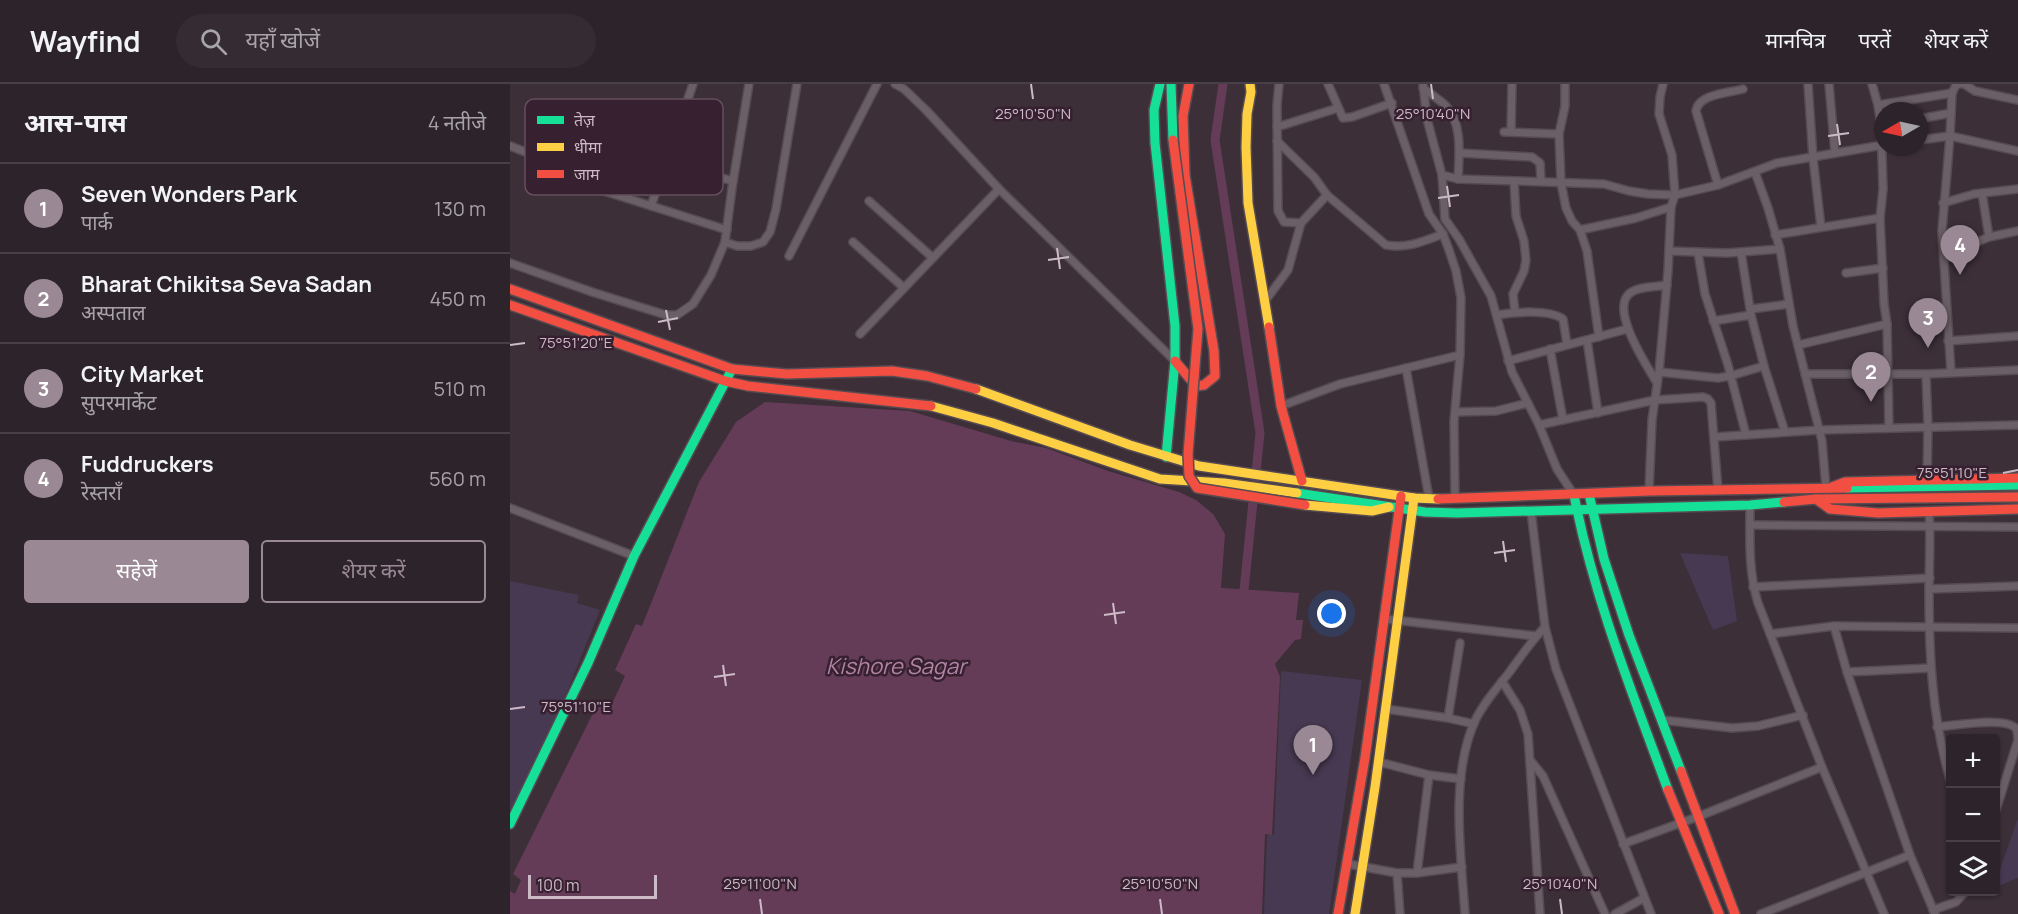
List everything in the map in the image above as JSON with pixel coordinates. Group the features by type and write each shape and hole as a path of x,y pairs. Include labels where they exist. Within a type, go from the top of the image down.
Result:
{"street":[{"path":"688,99 693,84"},
{"path":"510,263 666,315 677,315 693,304 711,275 725,242 749,84"},
{"path":"725,242 736,246 751,246 763,242 770,232 797,84"},
{"path":"789,256 877,84"},
{"path":"895,84 927,110 999,189 1175,361 1196,386 1204,384 1215,376 1214,351 1185,175 1183,116 1189,84"},
{"path":"1160,84 1155,110 1155,143 1175,326 1175,361 1166,457"},
{"path":"1171,84 1173,140 1198,329 1188,454 1189,476 1197,488 1305,505 1372,511 1394,508"},
{"path":"1250,84 1246,147 1248,203 1281,406 1297,481"},
{"path":"1279,84 1278,211 1284,222 1301,223"},
{"path":"1328,84 1341,116 1346,118 1392,103"},
{"path":"1384,84 1426,204 1443,234 1456,271 1461,298 1460,356 1453,441 1455,498"},
{"path":"1512,84 1507,132 1559,134"},
{"path":"1565,84 1565,106 1559,134 1561,183 1566,208 1572,221 1580,230 1587,250 1599,337"},
{"path":"1649,491 1652,420 1667,285 1671,207 1675,195 1672,154 1659,114 1660,97 1664,84"},
{"path":"1808,84 1821,227"},
{"path":"1829,84 1835,153"},
{"path":"1872,84 1877,102"},
{"path":"1951,372 1943,203 1952,93 1956,85 1962,84 1975,91 2018,100"},
{"path":"1423,86 1446,106 1454,120 1460,153 1458,179"},
{"path":"1423,86 1428,119 1442,175 1445,219 1459,238 1482,280 1497,315 1508,361 1557,469 1574,495 1583,542 1604,616 1680,823 1719,914"},
{"path":"1718,185 1696,111 1697,105 1702,99 1743,89"},
{"path":"1896,102 1952,93"},
{"path":"1277,127 1338,108"},
{"path":"1928,117 1951,113"},
{"path":"1928,139 1950,136 2018,151"},
{"path":"1277,141 1314,177 1327,195 1386,245 1398,248 1443,234"},
{"path":"510,146 525,152"},
{"path":"1442,175 1458,179 1604,184 1629,191 1675,195 1718,185 1777,164 1874,146"},
{"path":"1460,153 1532,157 1540,163 1541,181"},
{"path":"1882,156 1883,189 1880,218 1887,324 1889,428"},
{"path":"1755,172 1779,249 1798,345 1824,454 1828,488"},
{"path":"723,178 733,181"},
{"path":"1514,181 1516,216 1524,241 1526,260 1524,271 1513,294 1515,312"},
{"path":"860,334 999,189"},
{"path":"1943,203 1982,193 2018,189"},
{"path":"1982,193 1989,237"},
{"path":"614,195 727,230"},
{"path":"651,206 655,195"},
{"path":"1265,300 1288,270 1301,223 1327,195"},
{"path":"869,201 933,258"},
{"path":"1580,230 1636,218 1671,207"},
{"path":"1775,235 1880,218"},
{"path":"1435,223 1445,219"},
{"path":"1944,256 1989,237 2018,231"},
{"path":"853,242 904,288"},
{"path":"1669,251 1698,253 1779,249"},
{"path":"1741,252 1751,312 1764,366 1785,432"},
{"path":"1698,253 1705,294 1746,435"},
{"path":"1846,273 1882,268"},
{"path":"1657,383 1627,329 1624,304 1631,291 1667,285"},
{"path":"510,289 732,369 766,373 882,371 924,376 960,384 996,396 1166,457 1224,469 1414,498 1649,491 2018,485"},
{"path":"1713,321 1790,304"},
{"path":"510,305 725,381 769,389 927,405 993,423 1160,479 1224,483 1394,508 1457,513 1750,505 1847,498 2018,497"},
{"path":"1497,315 1515,312 1558,316 1563,320 1567,344"},
{"path":"1798,345 1887,324"},
{"path":"1508,361 1627,329"},
{"path":"1948,341 2018,336"},
{"path":"1587,340 1598,413"},
{"path":"1550,349 1563,420"},
{"path":"1281,406 1340,384 1460,356"},
{"path":"1659,372 1718,378 1764,366"},
{"path":"1406,368 1429,498"},
{"path":"510,824 588,663 634,556 732,369"},
{"path":"1805,374 1926,374 2018,370"},
{"path":"1926,374 1927,479"},
{"path":"1539,425 1655,400 1703,397 1711,403 1718,490"},
{"path":"1455,412 1496,411 1528,403"},
{"path":"1715,437 1819,430 2018,425"},
{"path":"1828,488 1845,482 2018,478"},
{"path":"1589,494 1604,559 1629,635 1735,914"},
{"path":"1338,914 1348,864 1385,619 1394,508 1401,496"},
{"path":"1355,914 1379,762 1414,498"},
{"path":"1816,499 1830,509 1878,513 2018,509"},
{"path":"1750,505 1753,587 1822,767 1884,914"},
{"path":"510,508 634,556"},
{"path":"1531,511 1545,627 1559,679 1651,914"},
{"path":"1929,512 1931,668 1937,727 1946,763"},
{"path":"1750,525 2018,526"},
{"path":"1753,587 1930,578"},
{"path":"1929,589 2018,586"},
{"path":"1385,619 1536,636"},
{"path":"1770,634 1834,626 2018,628"},
{"path":"1834,626 1847,672 1910,855 1934,912 1956,902 1961,896"},
{"path":"1465,914 1460,834 1461,779 1474,724 1502,681 1545,627"},
{"path":"1448,718 1460,643"},
{"path":"1847,672 1931,668"},
{"path":"1502,681 1526,723 1540,914"},
{"path":"1386,709 1474,724"},
{"path":"1662,720 1732,728 1758,726 1803,715"},
{"path":"1937,727 1997,722 2012,725 2017,730 2018,740 2000,795"},
{"path":"1530,760 1544,776 1605,914"},
{"path":"1379,762 1430,775 1461,779"},
{"path":"1623,844 1822,767"},
{"path":"1417,873 1430,775"},
{"path":"1761,914 1910,855"},
{"path":"1348,864 1397,873 1417,873 1462,867"},
{"path":"1397,873 1400,914"},
{"path":"1615,914 1644,898"}],"shaded area":[{"path":"1680,553 1728,556 1737,621 1713,630"},
{"path":"510,581 579,595 577,603 600,610 546,744 510,812"},
{"path":"1281,671 1362,680 1329,914 1264,914 1267,835 1274,835"},
{"path":"2018,818 2018,878 2000,885 2000,870"}],"water":[{"name":"Kishore Sagar","path":"765,402 910,411 1011,441 1046,448 1108,471 1179,492 1196,500 1213,514 1225,534 1221,588 1299,593 1296,620 1303,620 1301,639 1295,640 1275,664 1280,677 1272,835 1265,834 1262,914 510,914 510,891 515,894 521,880 513,874 599,701 610,708 625,676 615,670 636,624 642,626 699,482 736,422"}],"waterway":[{"path":"1223,84 1215,140 1260,433 1243,600"}],"traffic: fast":[{"path":"1160,84 1154,110 1155,143 1175,326 1175,361 1166,457"},
{"path":"1171,84 1173,140"},
{"path":"510,824 588,663 634,556 732,369"},
{"path":"1847,488 2018,485"},
{"path":"1297,493 1425,512 1457,513 1750,505 1784,502"},
{"path":"1589,494 1604,559 1629,635 1681,771"},
{"path":"1574,495 1603,608 1668,790"}],"traffic: slow":[{"path":"1250,84 1246,147 1248,203 1269,327"},
{"path":"976,389 1130,445 1199,466 1414,498 1438,499"},
{"path":"931,406 993,423 1160,479 1224,483 1297,493"},
{"path":"1355,914 1375,787 1414,498"},
{"path":"1305,505 1372,511 1389,507"}],"traffic: jam":[{"path":"1175,361 1196,386 1204,385 1215,376 1214,351 1185,175 1183,116 1189,84"},
{"path":"1173,140 1198,329 1188,454 1189,476 1197,488 1305,505"},
{"path":"510,289 732,369 787,374 892,371 927,376 976,389"},
{"path":"510,305 725,381 748,386 931,406"},
{"path":"1269,327 1281,406 1302,481"},
{"path":"1832,487 1845,482 2018,478"},
{"path":"1438,499 1649,491 1847,488"},
{"path":"1338,914 1365,758 1401,496"},
{"path":"1784,502 1816,499 2018,497"},
{"path":"1816,499 1830,509 1878,513 2018,509"},
{"path":"1681,771 1735,914"},
{"path":"1668,790 1719,914"}],"place":[{"name":"Fuddruckers","path":"1960,275"},
{"name":"City Market","path":"1928,348"},
{"name":"Bharat Chikitsa Seva Sadan","path":"1871,402"},
{"name":"Seven Wonders Park","path":"1313,775"}]}
